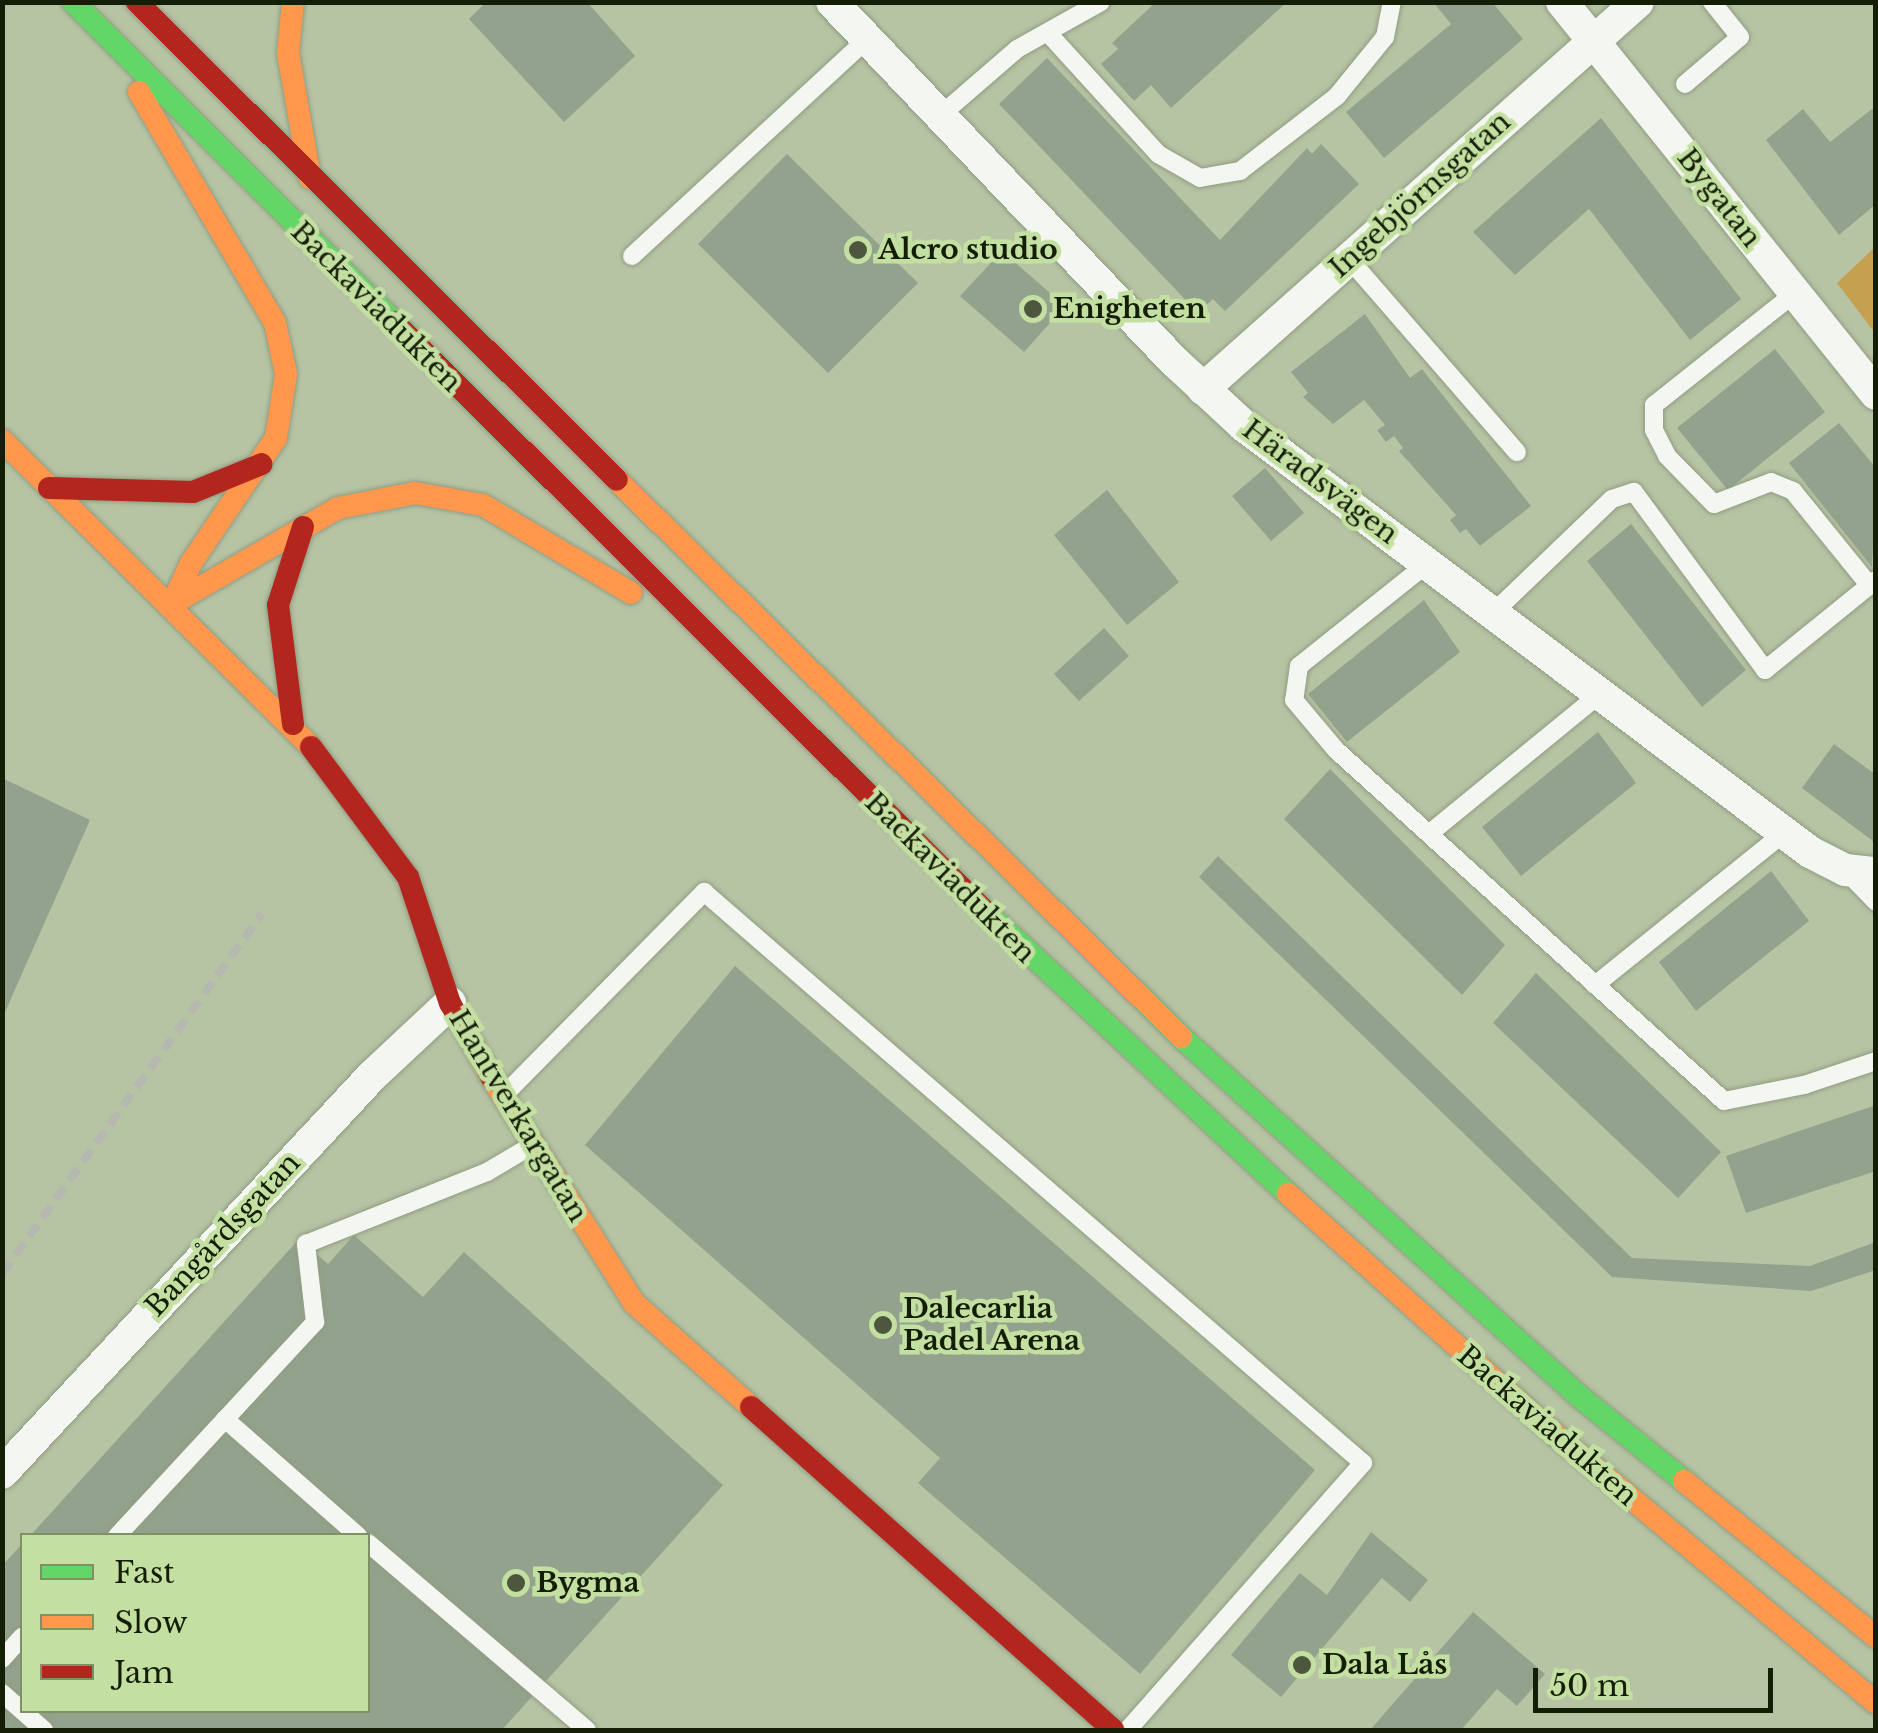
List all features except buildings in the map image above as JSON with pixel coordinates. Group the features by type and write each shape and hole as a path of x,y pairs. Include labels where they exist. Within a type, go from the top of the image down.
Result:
{"main road":[{"name":"Backaviadukten","path":"73,2 1088,1014 1566,1445 1876,1703"},
{"name":"Backaviadukten","path":"136,2 1122,984 1580,1397 1876,1637"},
{"path":"293,2 288,53 310,178"},
{"path":"111,41 280,335 287,399 262,464 191,563 172,604"},
{"name":"Hantverkargatan","path":"2,440 293,724 408,877 450,1003 530,1146 634,1302 1113,1730"},
{"path":"49,488 193,492 262,464"},
{"path":"172,604 302,527 376,497 415,493 484,506 721,652"},
{"path":"293,724 278,605 302,527"}],"street":[{"name":"Häradsvägen","path":"832,2 1203,389 1784,833 1860,871"},
{"name":"Bygatan","path":"1562,2 1876,394"},
{"name":"Ingebjörnsgatan","path":"1203,389 1638,2"},
{"name":"Bangårdsgatan","path":"2,1474 372,1076 450,1003"}],"lane":[{"path":"942,114 1017,50 1101,2"},
{"path":"1048,33 1158,154 1200,178 1240,171 1338,96 1386,37 1392,2"},
{"path":"1684,84 1740,37 1712,2"},
{"path":"632,256 867,39"},
{"path":"1349,259 1517,452"},
{"path":"1493,613 1612,499 1634,492 1765,670 1872,583 1792,491 1772,482 1714,504 1667,456 1654,430 1654,405 1795,293"},
{"path":"1428,563 1299,666 1294,700 1336,750 1724,1102 1804,1085 1876,1061"},
{"path":"1430,833 1600,694"},
{"path":"1594,985 1784,833"},
{"path":"1860,871 1876,902"},
{"path":"501,1098 704,892 1364,1463 1128,1730"},
{"path":"120,1533 314,1322 306,1244 488,1172 530,1146"},
{"path":"225,1419 355,1533"},
{"path":"370,1546 586,1730"},
{"path":"2,1658 20,1639"},
{"path":"25,1713 44,1730"}],"shaded area":[{"path":"1875,247 1875,333 1837,283"}],"railway":[{"path":"2,1274 262,914"}],"traffic: fast":[{"path":"73,2 394,322"},
{"path":"990,916 1288,1194"},
{"path":"1181,1037 1580,1397 1684,1481"}],"traffic: slow":[{"path":"293,2 288,53 310,178"},
{"path":"139,92 275,323 286,374 276,438 191,563 172,604"},
{"path":"2,440 311,747"},
{"path":"617,480 1181,1037"},
{"path":"175,602 338,508 415,493 483,505 631,593"},
{"path":"493,1080 634,1303 751,1407"},
{"path":"1288,1194 1552,1432 1876,1703"},
{"path":"1684,1481 1876,1637"}],"traffic: jam":[{"path":"137,2 617,480"},
{"path":"394,322 990,916"},
{"path":"49,488 193,492 262,464"},
{"path":"293,724 278,605 303,527"},
{"path":"311,747 408,877 450,1003 493,1080"},
{"path":"751,1407 1113,1730"}],"place":[{"name":"Alcro studio","path":"858,250"},
{"name":"Enigheten","path":"1033,309"},
{"name":"Dalecarlia Padel Arena","path":"883,1325"},
{"name":"Bygma","path":"516,1583"},
{"name":"Dala Lås","path":"1302,1665"}]}
